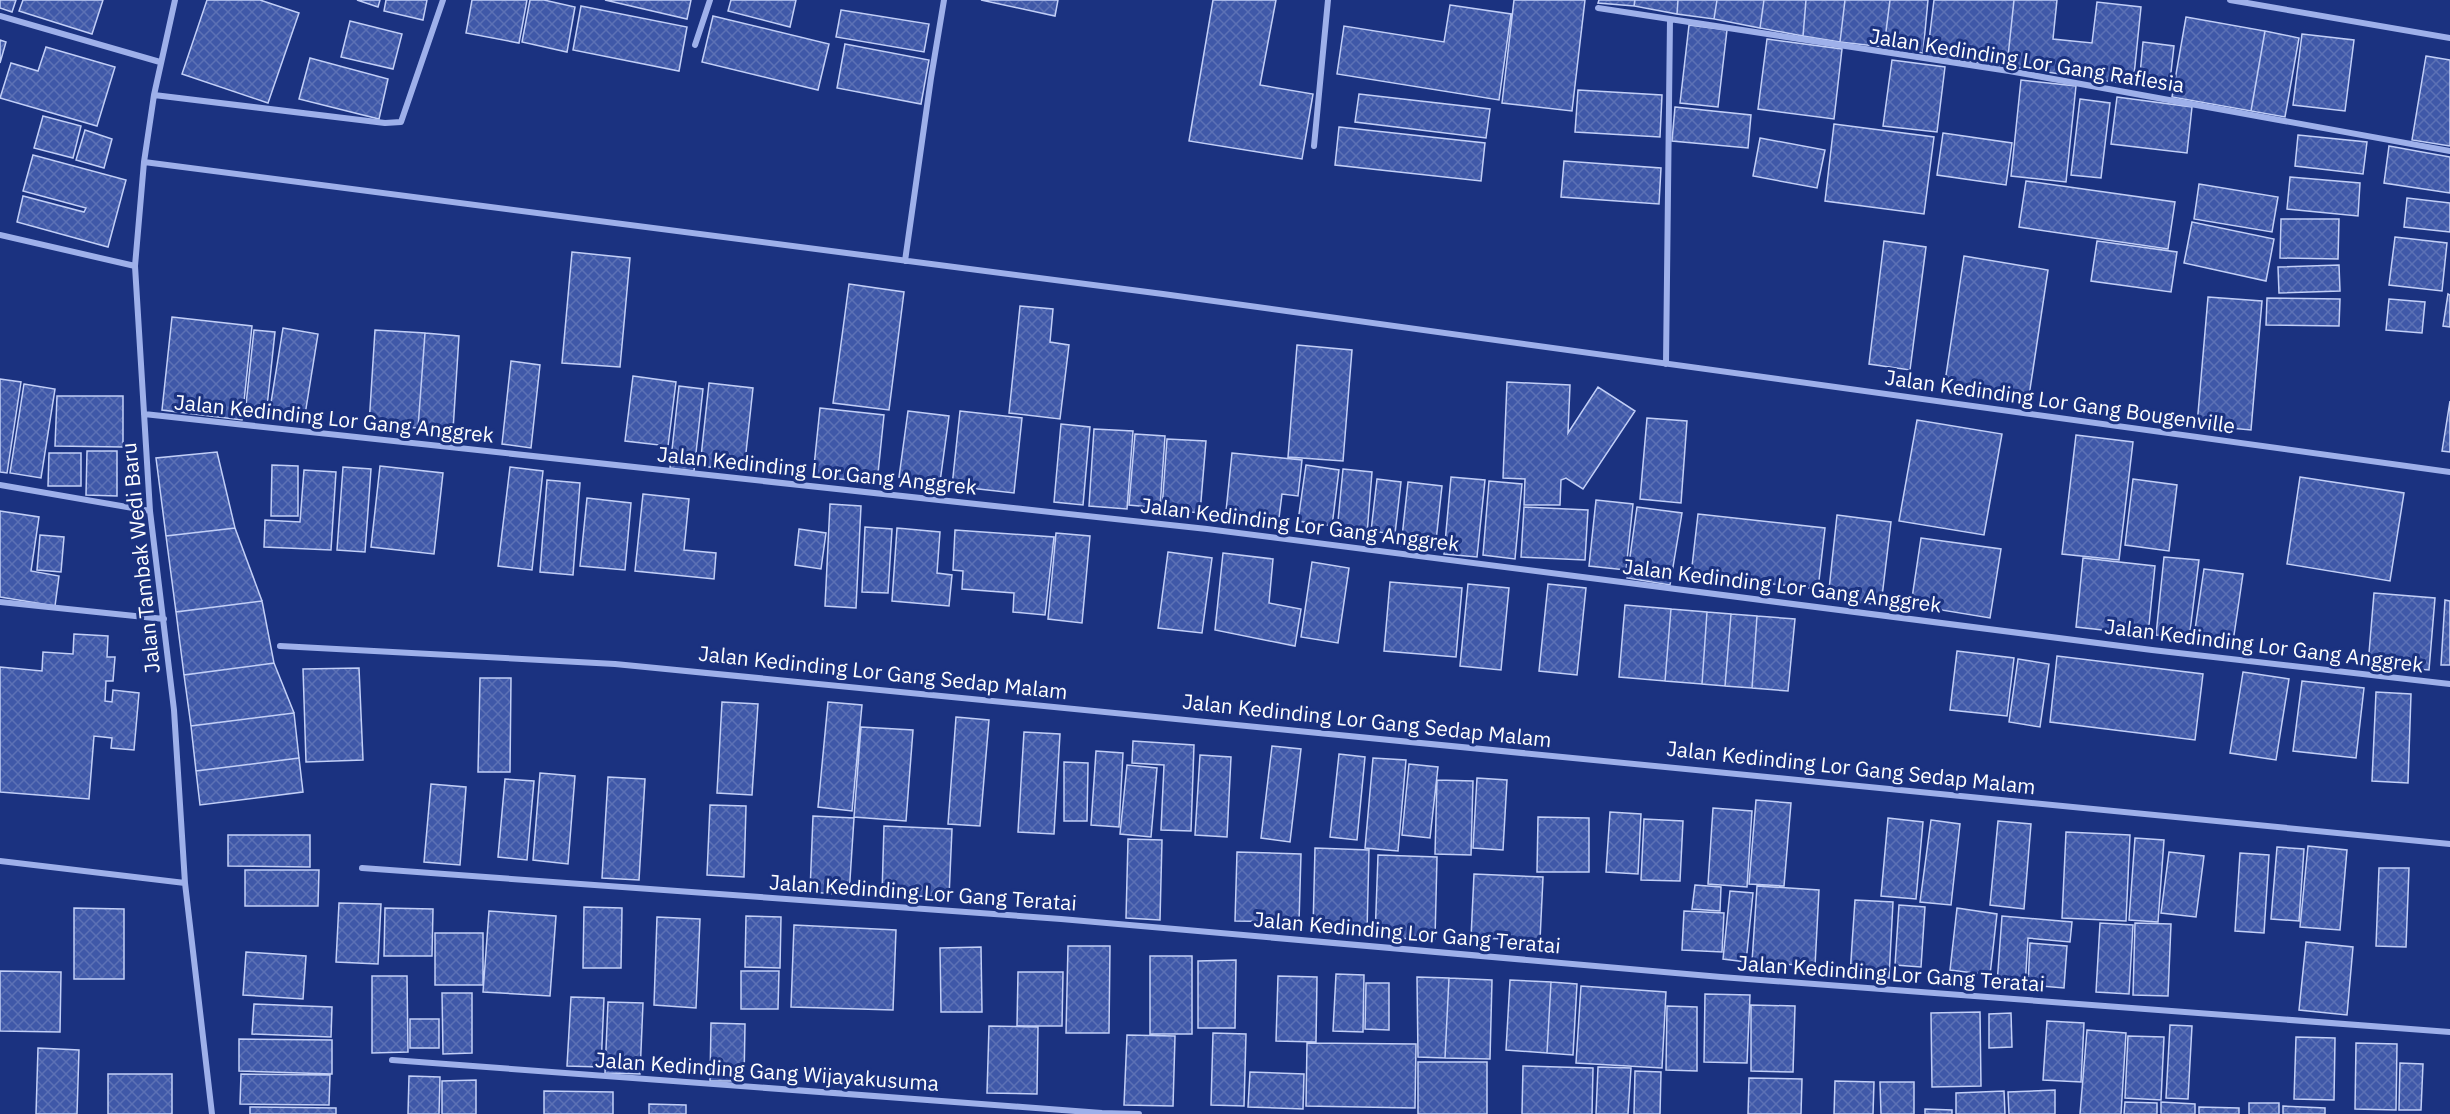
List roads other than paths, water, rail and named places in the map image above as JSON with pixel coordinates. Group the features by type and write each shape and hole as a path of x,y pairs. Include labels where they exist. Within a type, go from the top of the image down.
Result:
{"street":[{"name":"Jalan Tambak Wedi Baru","path":"175,0 154,95 144,162 135,266 150,511 174,710 185,883 212,1114"},
{"path":"154,95 385,123 401,122 442,0"},
{"path":"695,45 710,0"},
{"path":"905,261 944,0"},
{"path":"1314,146 1328,0"},
{"path":"2230,0 2450,38"},
{"name":"Jalan Kedinding Lor Gang Raflesia","path":"1598,8 1745,29 1853,49 2009,71 2450,151"},
{"path":"0,16 160,62"},
{"path":"1666,364 1670,19"},
{"name":"Jalan Kedinding Lor Gang Bougenville","path":"144,162 905,261 2450,472"},
{"path":"0,235 135,266"},
{"name":"Jalan Kedinding Lor Gang Anggrek","path":"144,414 1207,528 2152,650 2450,684"},
{"path":"0,485 150,511"},
{"path":"0,602 164,619"},
{"name":"Jalan Kedinding Lor Gang Sedap Malam","path":"280,646 627,665 2450,844"},
{"path":"0,861 185,883"},
{"name":"Jalan Kedinding Lor Gang Teratai","path":"362,868 1061,919 1721,977 2450,1032"},
{"name":"Jalan Kedinding Gang Wijayakusuma","path":"392,1060 1079,1112 1139,1114"}]}
